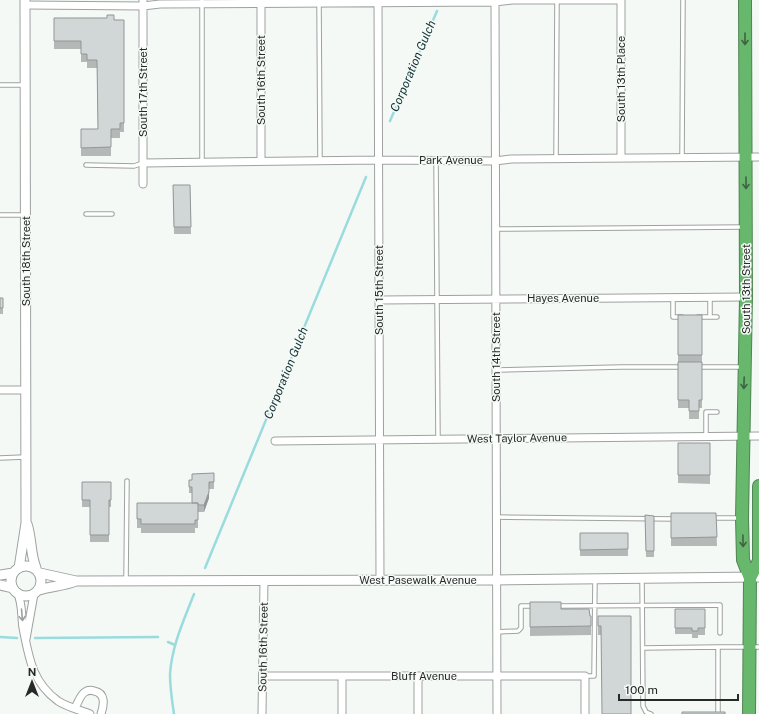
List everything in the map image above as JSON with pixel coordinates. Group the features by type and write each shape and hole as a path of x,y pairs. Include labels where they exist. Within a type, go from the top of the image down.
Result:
{"highway":[{"name":"South 13th Street","path":"745,0 746,297 742,518 743,560 754,578"},
{"name":"South 13th Street","path":"748,714 754,647 754,578 758,561 759,486"}],"street":[{"path":"25,3 160,4 202,2 616,0"},
{"name":"South 13th Place","path":"620,0 621,157"},
{"name":"South 14th Street","path":"495,1 496,714"},
{"name":"South 16th Street","path":"261,2 261,161"},
{"name":"South 15th Street","path":"378,2 380,580"},
{"name":"South 18th Street","path":"16,570 26,523 25,3"},
{"name":"South 17th Street","path":"143,3 143,184"},
{"name":"Park Avenue","path":"143,163 320,160 495,160 621,157 759,157"},
{"name":"Hayes Avenue","path":"380,300 746,297"},
{"path":"0,390 26,390"},
{"name":"West Taylor Avenue","path":"276,441 759,436"},
{"name":"South 18th Street","path":"26,523 30,532 31,552 38,571"},
{"path":"0,575 27,566 38,571 42,578 31,609 29,629 26,639"},
{"path":"16,570 12,578 15,590 20,598 27,653 37,678 44,688 59,701 90,714"},
{"name":"West Pasewalk Avenue","path":"38,571 76,581 754,578"},
{"name":"South 16th Street","path":"262,714 264,580"},
{"name":"West Pasewalk Avenue","path":"36,592 76,581"},
{"path":"0,586 15,590 22,595 28,596 36,592"},
{"name":"Bluff Avenue","path":"262,676 585,676"},
{"path":"418,676 418,714"},
{"path":"585,676 585,714"},
{"path":"342,677 342,714"},
{"path":"75,708 81,696 85,692 91,690 97,691 103,698 103,709 101,714"}],"lane":[{"path":"682,158 683,0"},
{"path":"556,159 557,1"},
{"path":"202,2 202,162"},
{"path":"319,2 320,160"},
{"path":"0,85 25,86"},
{"path":"436,160 438,439"},
{"path":"86,165 134,166 143,163"},
{"path":"86,214 112,214"},
{"path":"0,215 26,215"},
{"path":"495,229 746,227"},
{"path":"673,298 673,317 688,317"},
{"path":"710,298 710,317"},
{"path":"695,317 717,317"},
{"path":"496,370 687,367"},
{"path":"694,367 745,367"},
{"path":"706,436 706,412 717,412"},
{"path":"0,458 26,458"},
{"path":"126,580 127,481"},
{"path":"496,517 683,518"},
{"path":"705,518 742,518"},
{"path":"585,676 594,676 595,579"},
{"path":"642,579 643,706 646,712 651,714"},
{"path":"551,606 720,605 720,633"},
{"path":"496,632 518,631 521,628 521,606 536,606"},
{"path":"718,647 718,714"},
{"path":"643,648 754,647"}],"building":[{"path":"107,15 114,15 114,20 124,20 124,123 120,123 120,129 111,129 111,147 81,148 81,129 98,129 97,60 87,60 87,54 81,54 81,41 54,41 54,18 107,18"},
{"path":"173,185 190,185 191,227 174,227"},
{"path":"0,298 3,298 3,308 0,308"},
{"path":"678,315 702,315 702,355 678,355"},
{"path":"678,362 702,362 702,400 699,400 699,411 689,411 689,400 678,400"},
{"path":"678,443 710,443 710,475 678,475"},
{"path":"214,473 214,482 209,482 209,492 204,505 192,503 192,487 189,487 189,480 192,480 192,474"},
{"path":"82,482 111,482 111,500 109,500 109,535 90,535 90,500 82,500"},
{"path":"137,503 198,503 198,520 195,520 195,524 141,524 141,519 137,519"},
{"path":"671,513 716,513 717,537 671,538"},
{"path":"645,515 654,516 654,551 646,551"},
{"path":"580,533 628,533 628,549 580,550"},
{"path":"530,602 561,602 561,609 589,609 591,626 530,627"},
{"path":"675,609 705,609 705,628 698,628 698,631 692,631 692,628 675,628"},
{"path":"598,616 631,616 631,714 602,714 601,626 598,626"},
{"path":"682,712 725,712 725,714 682,714"}],"waterway":[{"name":"Corporation Gulch","path":"390,121 437,11"},
{"name":"Corporation Gulch","path":"205,568 366,177"},
{"name":"Corporation Gulch","path":"174,714 170,684 171,663 179,633 194,594"},
{"path":"0,637 17,638"},
{"path":"35,638 158,637"},
{"path":"168,642 175,645"}]}
